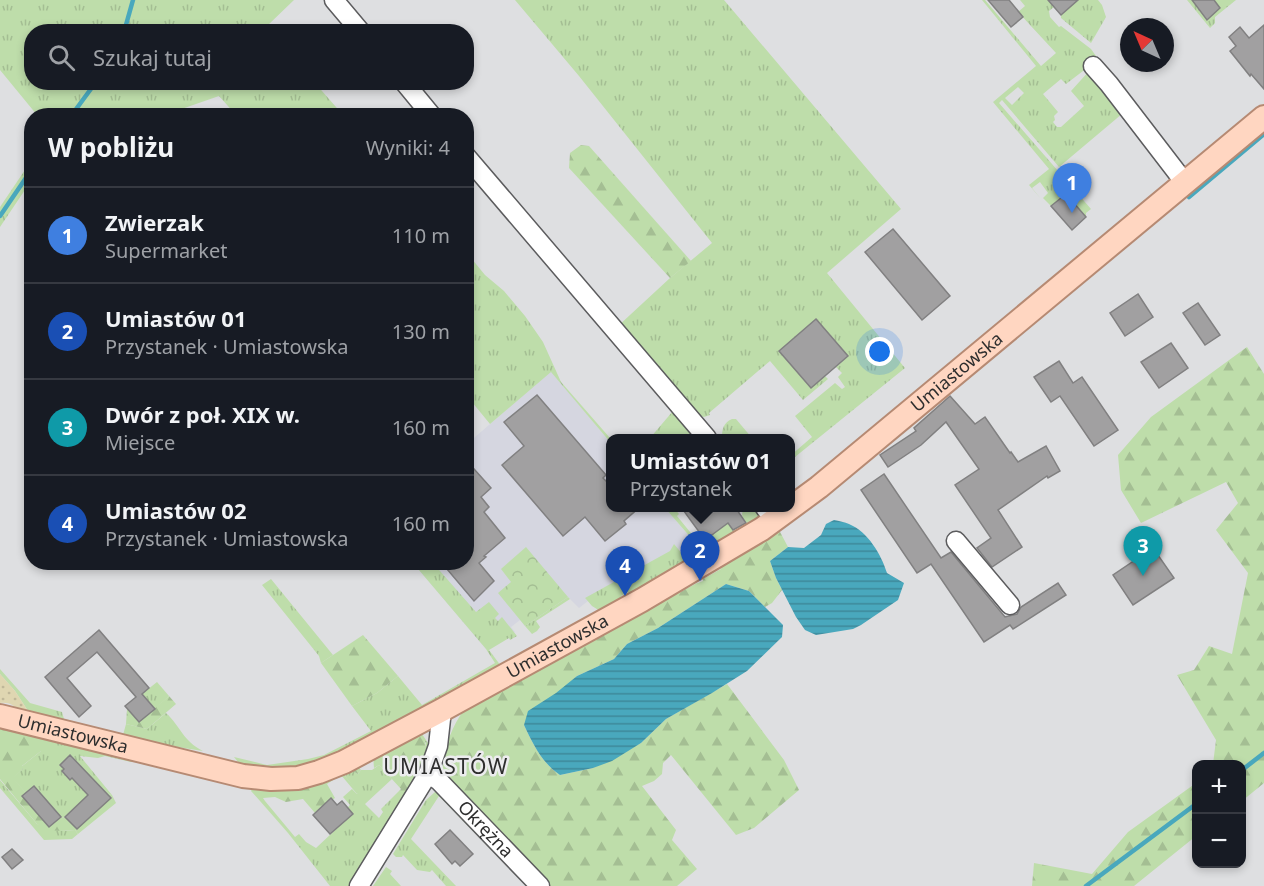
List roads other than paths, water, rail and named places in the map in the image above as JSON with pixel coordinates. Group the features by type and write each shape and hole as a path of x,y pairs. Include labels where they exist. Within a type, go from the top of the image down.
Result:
{"main road":[{"name":"Umiastowska","path":"795,500 819,487 1264,117"},
{"name":"Umiastowska","path":"0,716 243,776 271,779 298,778 344,762 642,600 762,529 770,513"}],"street":[{"path":"334,0 354,24"},
{"path":"1093,66 1185,183"},
{"path":"411,90 425,108"},
{"path":"474,165 704,434"},
{"path":"956,542 1010,605"},
{"path":"359,886 428,774 438,746 442,710"},
{"name":"Okrężna","path":"428,774 439,781 540,886"}],"water":[{"path":"834,520 847,523 862,532 877,551 887,573 904,583 898,600 861,625 853,629 816,635 805,630 796,617 770,561 788,547 804,548 821,535 826,524"},
{"path":"726,584 749,591 783,625 782,637 747,671 666,719 641,743 612,761 593,768 560,775 548,765 524,725 528,711 577,676 614,659 627,644 658,628"}],"waterway":[{"path":"126,24 133,0"},
{"path":"77,108 90,90"},
{"path":"1189,197 1264,134"},
{"path":"0,216 24,181"},
{"path":"1246,767 1264,753"},
{"path":"1086,886 1192,807"}],"place":[{"name":"Zwierzak","path":"1072,213"},
{"name":"Dwór z poł. XIX w.","path":"1143,576"},
{"name":"Umiastów 01","path":"700,581"},
{"name":"Umiastów 02","path":"625,596"}],"district":[{"name":"UMIASTÓW","path":"446,767"}]}
